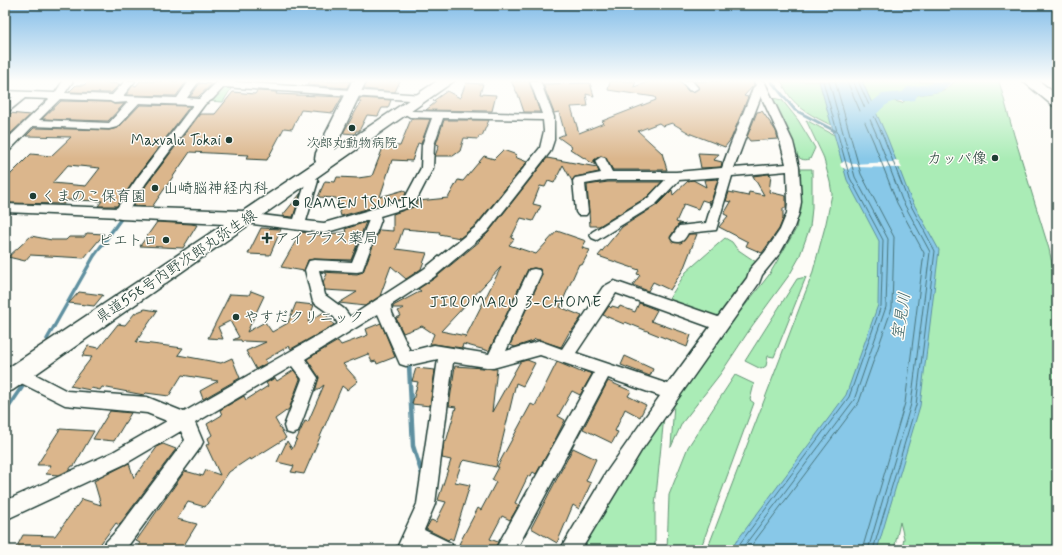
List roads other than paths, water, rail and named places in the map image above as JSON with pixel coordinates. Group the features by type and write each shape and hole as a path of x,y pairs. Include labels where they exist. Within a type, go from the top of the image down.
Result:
{"main road":[{"path":"328,163 323,159 324,153 347,107"},
{"name":"県道558号内野次郎丸弥生線","path":"10,377 411,107"},
{"path":"126,213 246,218"}],"street":[{"path":"5,148 47,107"},
{"path":"30,123 109,126 113,125 130,107"},
{"path":"5,208 126,213 142,180 199,107"},
{"path":"5,511 119,458 347,325 429,273 482,229 546,149 550,138 549,117 545,107"},
{"path":"678,238 684,229 711,226 726,172 734,149 745,126 751,107"},
{"path":"570,550 625,458 670,392 754,279 755,273 767,261 790,223 794,204 793,167 784,133 771,107"},
{"path":"405,111 410,114 549,117"},
{"path":"246,218 324,228 409,203 427,168 428,145 439,114"},
{"path":"601,161 608,176"},
{"path":"582,212 579,181 608,176 676,176 793,167"},
{"path":"299,224 312,181 309,176"},
{"path":"597,235 652,201 676,176"},
{"path":"347,325 339,313 318,298 312,270 314,265 357,267 375,220 373,213"},
{"path":"493,361 534,274"},
{"path":"565,356 608,291 614,287 721,325"},
{"path":"383,302 385,313 406,359 434,352 493,361 540,348 670,392"},
{"path":"444,550 409,543 426,504 446,354"},
{"path":"292,426 310,378 294,356"},
{"path":"505,550 604,370"},
{"path":"10,377 65,398 148,405 185,420 194,442 126,535 112,550"}],"water":[{"name":"室見川","path":"826,107 874,107 910,197 939,250 920,406 877,550 730,550 846,395 878,305 879,241 847,180"}],"waterway":[{"path":"792,107 795,110 835,131"},
{"path":"861,118 875,107"},
{"path":"47,339 94,256 123,216"},
{"path":"409,364 413,446 423,477"},
{"path":"5,412 22,387"}],"place":[{"name":"次郎丸動物病院","path":"352,128"},
{"name":"Maxvalu Tokai","path":"229,140"},
{"name":"カッパ像","path":"995,158"},
{"name":"山崎脳神経内科","path":"155,188"},
{"name":"くまのこ保育園","path":"33,196"},
{"name":"RAMEN TSUMIKI","path":"296,203"},
{"name":"アイプラス薬局","path":"267,238"},
{"name":"ピエトロ","path":"166,240"},
{"name":"やすだクリニック","path":"236,317"}],"district":[{"name":"JIROMARU 3-CHOME","path":"516,301"}]}
